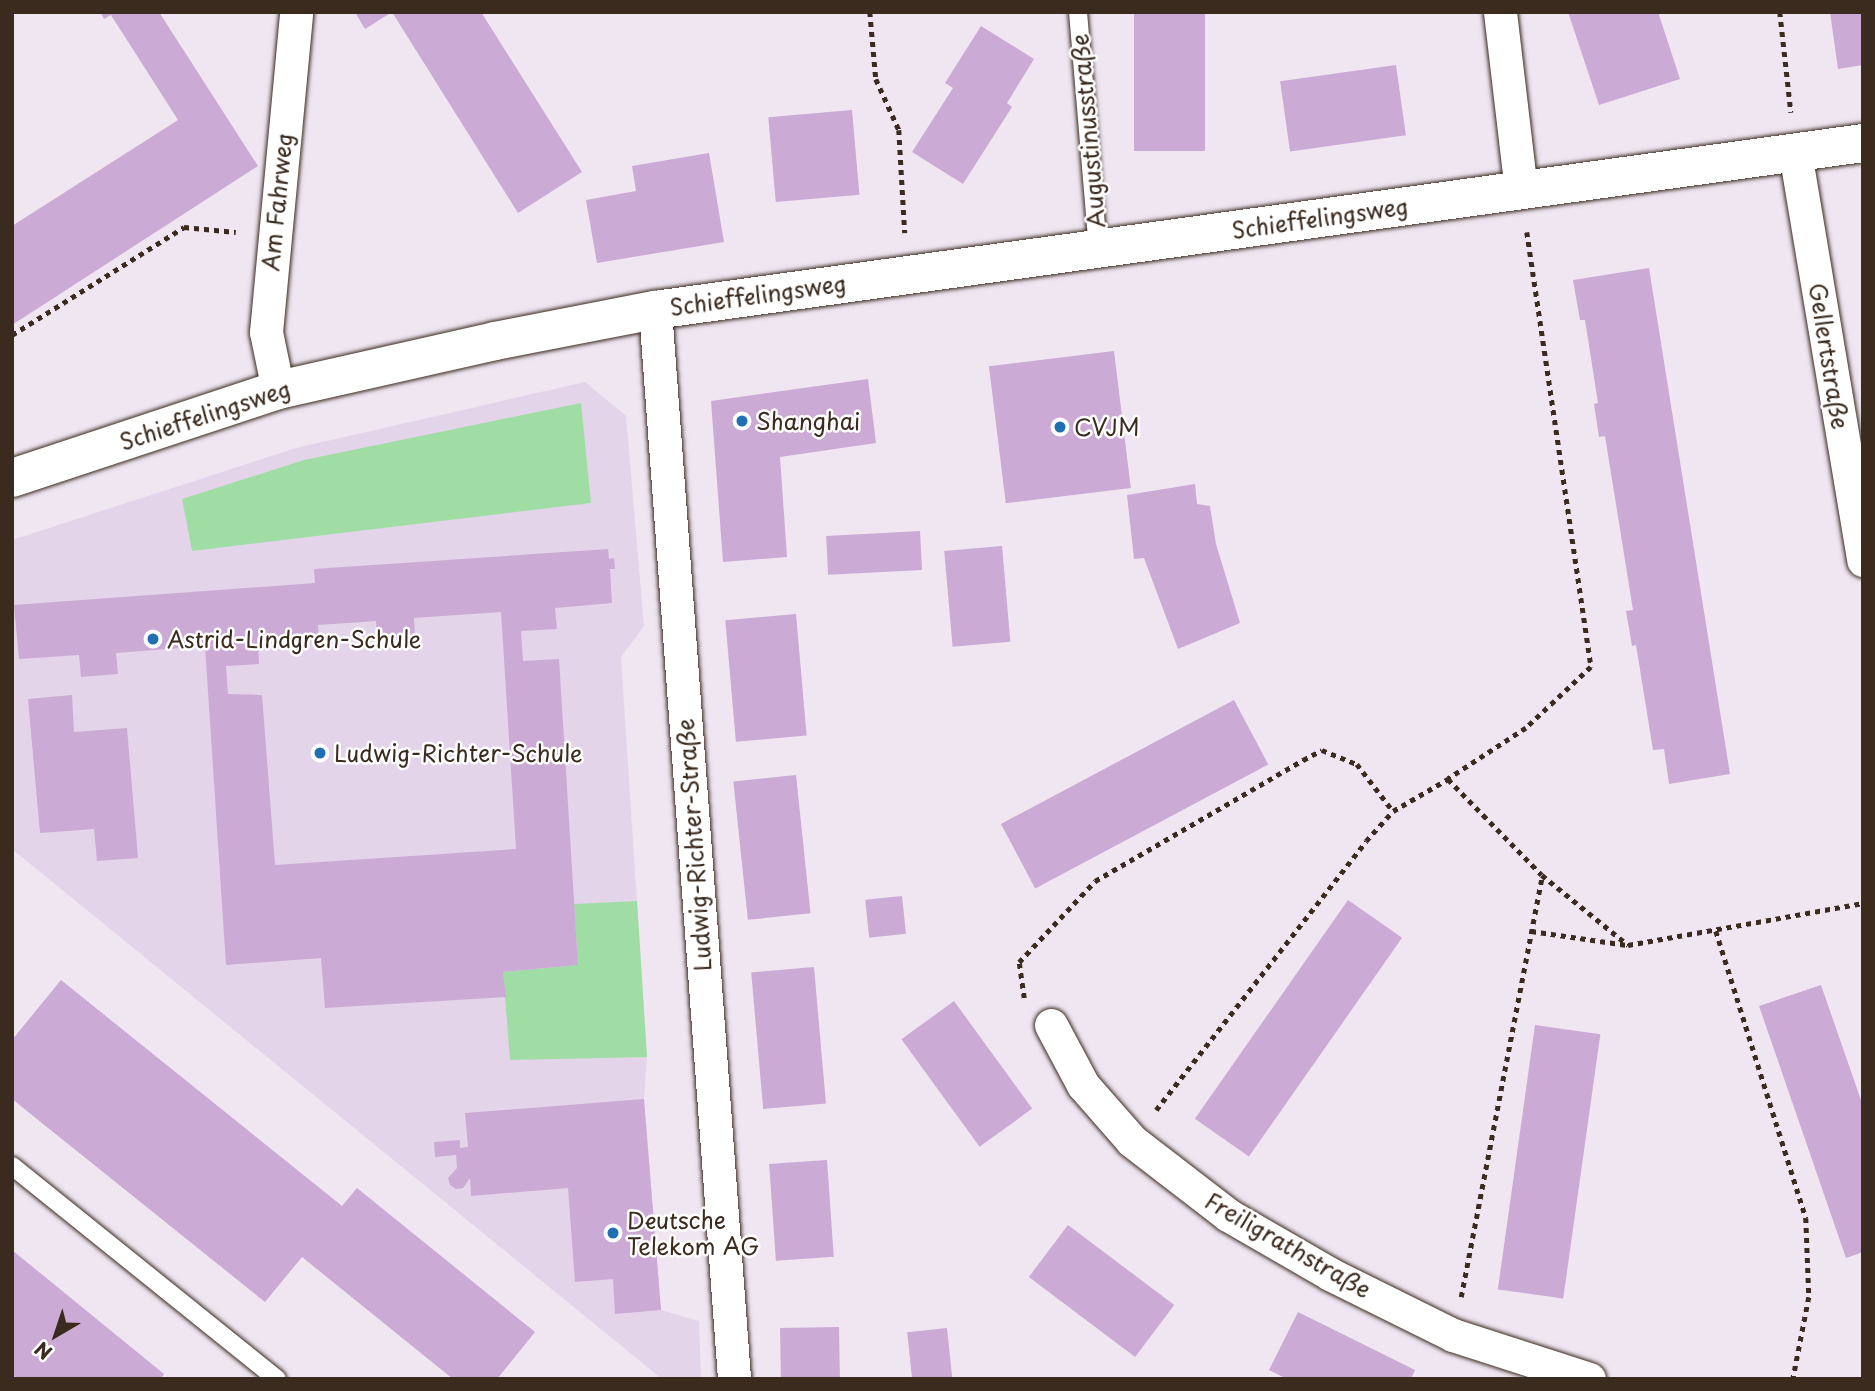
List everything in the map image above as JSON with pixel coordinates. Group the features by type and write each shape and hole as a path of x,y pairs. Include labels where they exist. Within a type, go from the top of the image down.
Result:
{"street":[{"name":"Am Fahrweg","path":"278,390 266,332 296,12"},
{"path":"1500,12 1521,190"},
{"name":"Schieffelingsweg","path":"12,478 278,390 495,341 655,310 1863,143"},
{"name":"Gellertstraße","path":"1795,152 1863,560"},
{"name":"Ludwig-Richter-Straße","path":"655,310 734,1379"},
{"name":"Freiligrathstraße","path":"1051,1025 1083,1085 1132,1142 1228,1215 1330,1275 1454,1335 1588,1379"}],"lane":[{"name":"Augustinusstraße","path":"1078,12 1098,249"},
{"path":"12,1166 277,1379"}],"path":[{"path":"870,12 876,79 899,131 908,274"},
{"path":"1780,12 1795,152"},
{"path":"1132,1142 1366,841 1394,811 1525,728 1591,667 1521,190"},
{"path":"12,335 184,227 274,236"},
{"path":"1051,1025 1023,996 1019,962 1095,881 1322,750 1357,764 1394,811"},
{"path":"1448,779 1542,875 1628,945"},
{"path":"1454,1335 1542,875"},
{"path":"1531,930 1628,945 1863,903"},
{"path":"1716,931 1806,1219 1809,1297 1793,1379"}],"shaded area":[{"name":"Ludwig-Richter-Schule","path":"585,382 626,416 644,626 621,657 647,1057 644,1099 661,1310 699,1321 701,1379 662,1379 12,849 12,540 296,448"}],"green space":[{"path":"581,403 591,503 192,551 182,499 304,460"},
{"path":"637,901 647,1057 510,1060 503,972 578,965 574,904"}],"building":[{"path":"100,12 159,12 258,166 12,325 12,226 178,120 111,15 104,19"},
{"path":"392,12 365,29 356,14"},
{"path":"392,12 481,12 582,172 518,213"},
{"path":"1134,12 1205,12 1205,151 1134,151"},
{"path":"1568,12 1658,12 1680,79 1599,105"},
{"path":"1830,12 1863,12 1863,65 1838,69"},
{"path":"981,26 1034,59 1007,103 1012,107 963,184 912,152 953,88 945,83"},
{"path":"1396,65 1406,135 1290,152 1280,81"},
{"path":"852,110 859,195 776,202 768,117"},
{"path":"709,153 724,242 597,263 586,200 636,191 632,166"},
{"path":"1649,268 1730,774 1669,784 1664,749 1653,750 1636,645 1632,646 1626,611 1633,610 1605,436 1599,437 1594,404 1598,403 1585,320 1580,320 1573,280"},
{"name":"CVJM","path":"1114,351 1131,488 1006,503 989,366"},
{"path":"868,379 876,443 780,457 787,557 723,562 711,401"},
{"path":"1195,484 1197,504 1210,506 1216,544 1240,623 1178,649 1144,558 1134,559 1127,495"},
{"path":"920,531 922,570 828,575 826,536"},
{"path":"1002,546 1010,642 953,647 944,551"},
{"path":"608,549 609,559 614,558 615,569 610,569 612,603 555,608 557,629 521,631 523,661 559,659 578,965 503,972 506,997 325,1008 321,958 226,965 205,646 116,653 118,674 81,677 79,655 19,659 14,605 315,583 314,569","holes":["501,612 516,849 275,865 262,695 228,694 226,666 259,664 258,641 319,638 318,625 376,621 377,641 415,639 414,618"]},
{"path":"796,614 807,736 736,742 725,620"},
{"path":"72,695 74,732 127,728 138,858 97,861 94,829 40,833 28,699"},
{"path":"1234,700 1268,764 1035,888 1001,824"},
{"path":"796,775 811,913 748,920 733,782"},
{"path":"902,896 906,934 869,938 865,900"},
{"path":"1348,900 1402,938 1249,1157 1195,1119"},
{"path":"814,967 826,1103 763,1109 751,972"},
{"path":"61,980 342,1206 357,1188 535,1332 497,1379 453,1379 302,1257 265,1302 12,1099 12,1040"},
{"path":"1821,985 1863,1106 1863,1252 1846,1258 1759,1006"},
{"path":"954,1001 1032,1109 980,1147 901,1039"},
{"path":"1535,1025 1600,1034 1563,1299 1498,1289"},
{"name":"Deutsche Telekom AG","path":"644,1099 661,1310 615,1314 613,1279 575,1282 568,1188 471,1196 470,1178 463,1188 456,1189 450,1185 448,1178 457,1168 456,1155 435,1157 434,1142 460,1140 460,1148 468,1147 465,1113"},
{"path":"827,1160 834,1257 776,1261 769,1164"},
{"path":"1068,1225 1174,1305 1135,1357 1029,1277"},
{"path":"12,1250 164,1374 161,1379 17,1379 12,1375"},
{"path":"1298,1312 1415,1370 1411,1379 1287,1379 1269,1370"},
{"path":"839,1327 840,1379 781,1379 780,1328"},
{"path":"947,1328 952,1379 912,1379 907,1332"}],"place":[{"name":"Shanghai","path":"742,421"},
{"name":"CVJM","path":"1060,427"},
{"name":"Astrid-Lindgren-Schule","path":"153,639"},
{"name":"Ludwig-Richter-Schule","path":"320,753"},
{"name":"Deutsche Telekom AG","path":"613,1233"}]}
